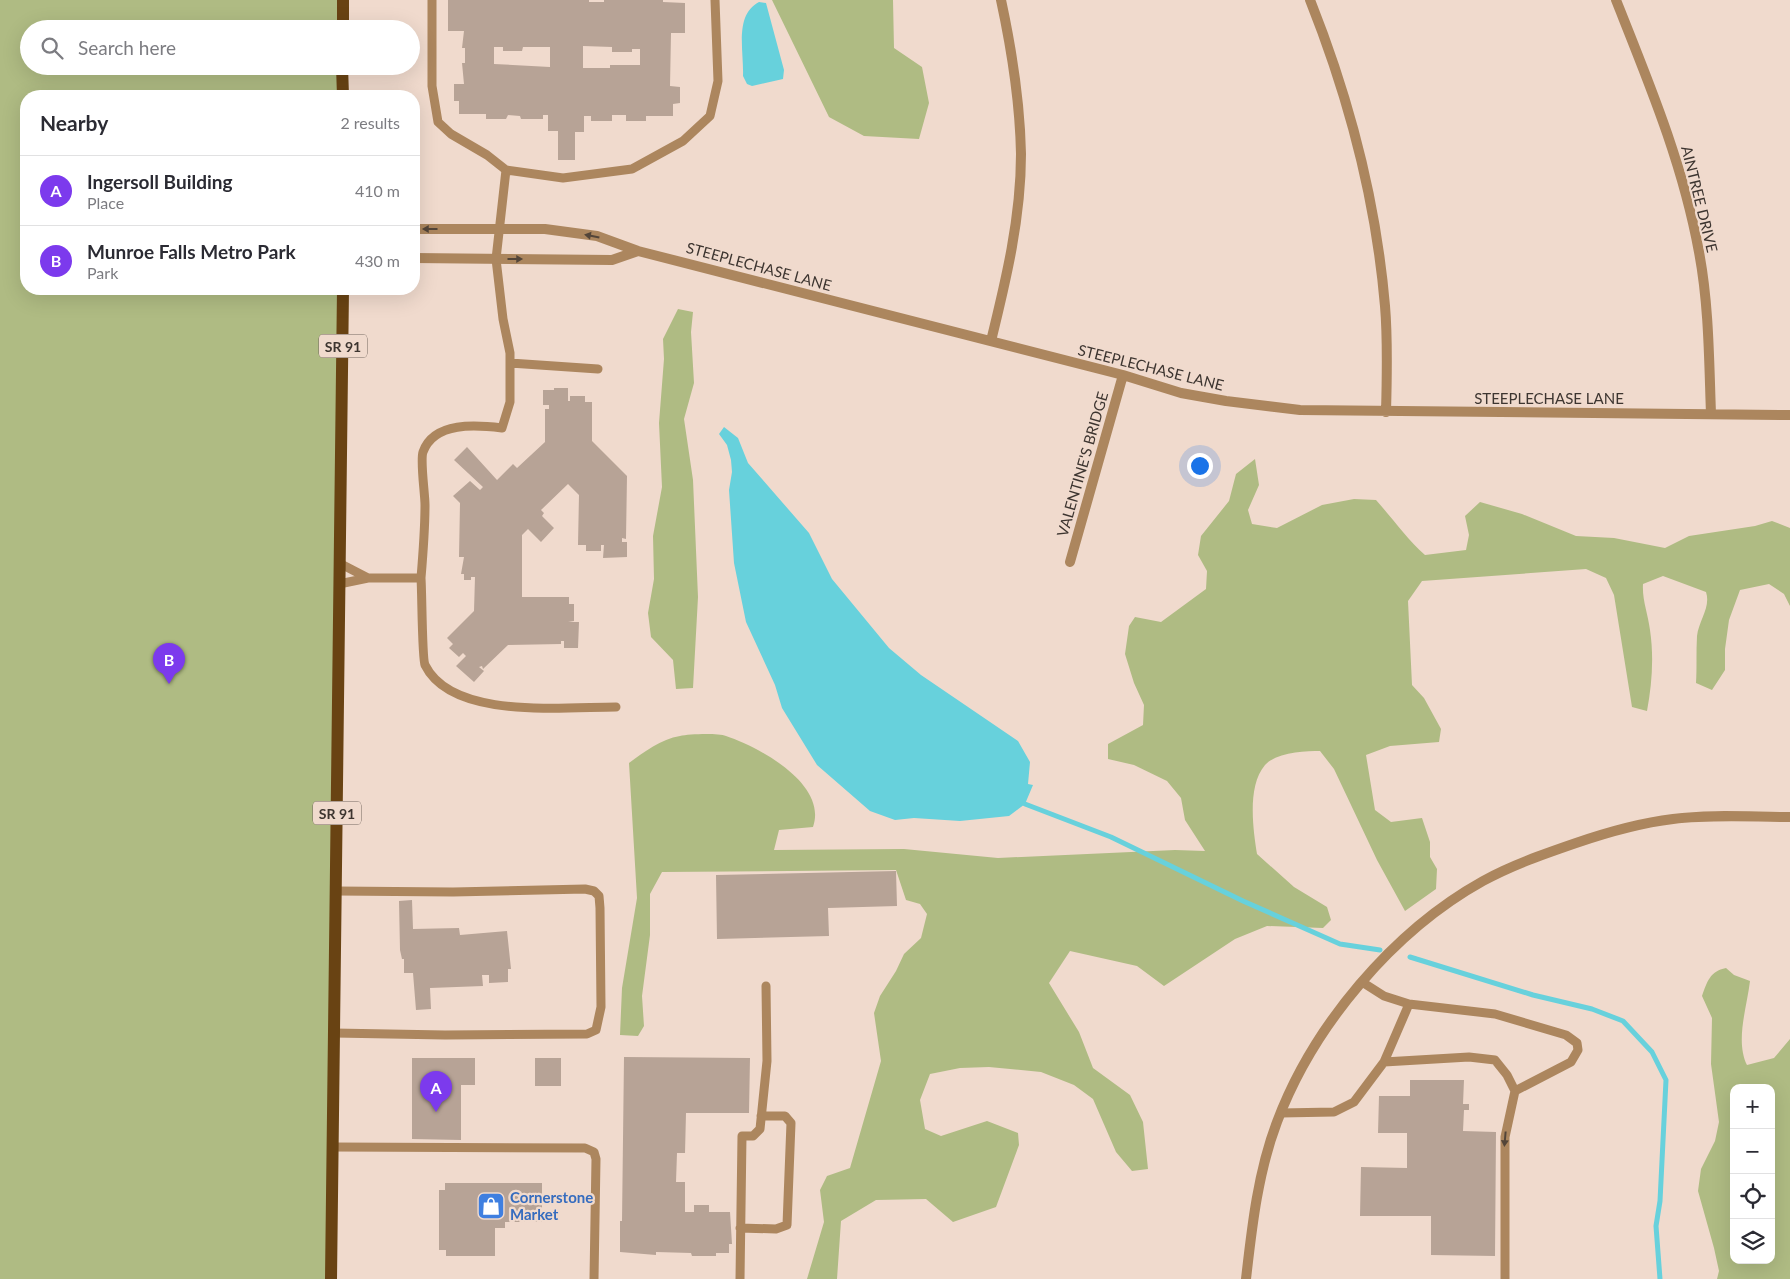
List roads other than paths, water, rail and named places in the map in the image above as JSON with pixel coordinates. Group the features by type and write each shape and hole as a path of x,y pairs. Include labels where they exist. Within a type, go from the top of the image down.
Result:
{"main road":[{"path":"342,20 343,0"},
{"path":"342,75 343,90"},
{"name":"SR 91","path":"331,1279 344,295"}],"street":[{"path":"991,341 1011,256 1018,206 1021,154 1014,65 1001,0"},
{"path":"1310,0 1346,102 1368,191 1378,242 1386,306 1386,412"},
{"name":"AINTREE DRIVE","path":"1616,0 1666,127 1689,202 1704,287 1710,414"},
{"name":"STEEPLECHASE LANE","path":"420,229 545,229 596,236 638,251 1123,375 1181,393 1226,401 1300,410 1386,412 1790,414"},
{"path":"420,258 612,260 638,251"},
{"name":"VALENTINE'S BRIDGE","path":"1070,562 1123,375"},
{"path":"1246,1279 1258,1187 1280,1114 1310,1053 1362,982 1387,956 1447,904 1483,881 1546,853 1632,826 1675,818 1790,816"}],"lane":[{"path":"432,0 432,86 438,122 451,134 487,155 506,170 563,178 632,169 683,141 710,116 718,81 715,0"},
{"path":"506,170 496,259 510,363 510,402 502,428 476,425 452,428 433,437 423,452 425,506 422,578 424,665 446,690 476,702 513,706 616,707"},
{"path":"510,363 598,369"},
{"path":"339,563 368,578"},
{"path":"339,584 368,578 422,578"},
{"path":"334,1033 445,1035 587,1034 596,1030 601,1007 600,908 599,896 594,892 585,890 453,892 337,890"},
{"path":"1362,982 1384,996 1409,1004 1494,1014 1566,1035 1577,1043 1578,1050 1571,1062 1515,1091"},
{"path":"740,1279 742,1136 753,1136 760,1129 767,1062 766,986"},
{"path":"1280,1114 1334,1112 1354,1102 1384,1062 1409,1004"},
{"path":"1384,1062 1469,1057 1495,1060 1507,1074 1515,1091 1505,1137 1505,1279"},
{"path":"740,1228 776,1229 787,1225 791,1123 785,1116 762,1116"},
{"path":"332,1147 585,1148 594,1152 596,1159 594,1279"}],"water":[{"path":"759,2 766,3 784,70 783,79 752,86 747,84 743,76 742,34 746,16 751,8"},
{"path":"724,427 738,438 748,463 809,533 832,579 889,648 921,675 1018,741 1030,762 1028,784 1033,785 1025,804 1009,816 960,821 914,818 895,820 870,811 817,765 782,708 775,685 746,622 734,563 729,490 732,472 731,460 727,445 719,434"}],"waterway":[{"path":"1025,804 1111,837 1243,901 1340,944 1380,950"},
{"path":"1410,957 1533,995 1592,1009 1623,1021 1652,1052 1666,1080 1660,1201 1656,1226 1660,1279"}],"place":[{"name":"Munroe Falls Metro Park","path":"169,684"},
{"name":"Ingersoll Building","path":"436,1112"},
{"name":"Cornerstone Market","path":"491,1206"}]}
